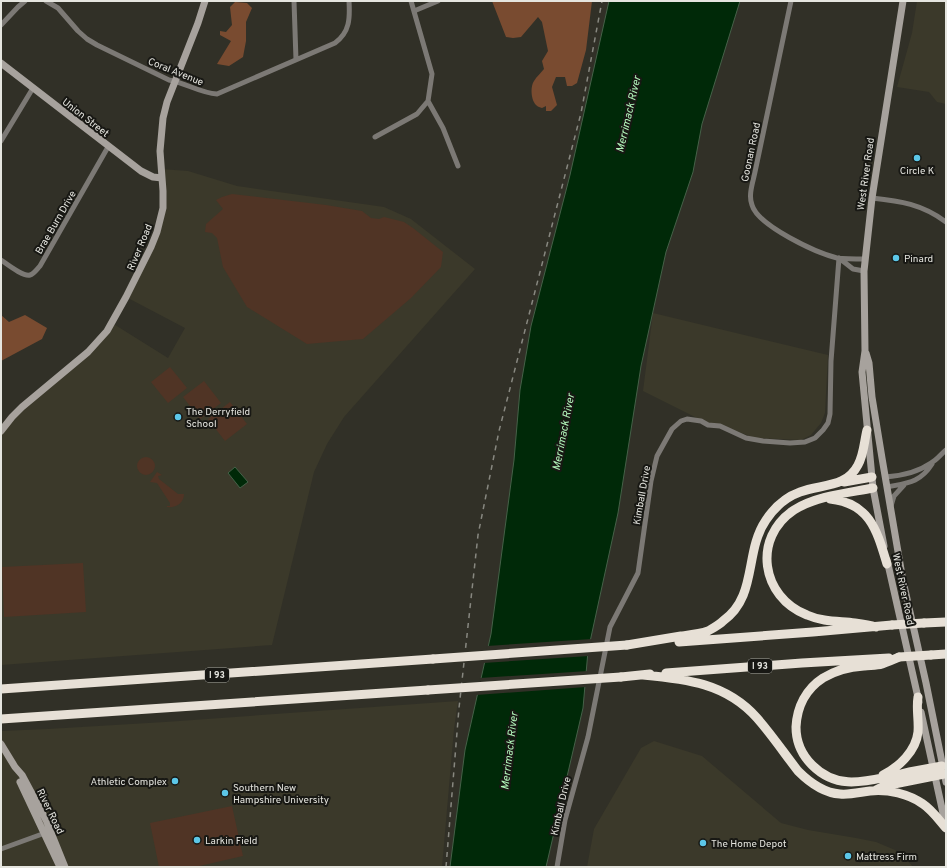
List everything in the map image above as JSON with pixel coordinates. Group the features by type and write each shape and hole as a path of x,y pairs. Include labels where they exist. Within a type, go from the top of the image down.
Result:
{"highway":[{"path":"840,483 849,477 859,465 867,430"},
{"path":"627,646 707,631 724,621 742,600 748,586 754,547 766,520 777,507 786,499 799,492 872,477"},
{"path":"873,488 824,498 788,514 778,526 771,540 767,556 768,571 772,585 780,597 793,608 807,615 824,620 876,627"},
{"path":"824,498 848,504 866,515 876,529 887,564"},
{"name":"I 93","path":"1,689 627,646 946,622"},
{"name":"I 93","path":"1,719 621,677 854,659 899,658 946,654"},
{"path":"899,658 881,664 846,668 829,675 815,684 810,689 801,704 798,713 796,732 800,747 806,758 816,769 828,778 842,782 860,782 934,772 944,774"},
{"path":"643,675 699,682 740,702 756,717 804,778 817,787 839,794 872,791 895,793 914,798 930,809 946,828"},
{"path":"874,780 896,766 905,758 912,748 918,732 916,710 918,697"},
{"path":"872,791 884,786 934,772"}],"main road":[{"name":"River Road","path":"1,431 22,407 88,352 107,331 152,247 162,208 160,151 161,130 167,102 176,82 205,1"},
{"name":"West River Road","path":"903,1 872,198 865,259 865,351 862,372 873,488 887,564 918,697 946,828"},
{"name":"Union Street","path":"1,63 141,172 153,177 162,178"},
{"name":"West River Road","path":"865,351 869,363 872,397 903,580 928,690 944,774"},
{"path":"872,477 885,477"},
{"path":"873,488 887,487"},
{"name":"River Road","path":"1,744 15,767 22,775 46,820 64,867"},
{"name":"River Road","path":"15,767 18,777 60,867"}],"street":[{"path":"1,25 18,7 26,1"},
{"name":"Coral Avenue","path":"46,1 58,8 87,39 169,80 204,92 217,94 325,49 340,40 349,24 350,18 348,1"},
{"path":"294,1 296,60"},
{"path":"375,137 417,114 428,101 432,74 411,1"},
{"path":"414,11 438,1"},
{"name":"Goonan Road","path":"791,1 751,191 751,205 758,215 792,239 816,251 839,258 865,259"},
{"path":"1,141 33,88"},
{"path":"428,101 443,128 458,166"},
{"name":"Brae Burn Drive","path":"1,260 24,275 30,275 36,271 108,147"},
{"path":"872,198 911,203 928,210 946,222"},
{"name":"Goonan Road","path":"839,258 849,267 864,271"},
{"name":"Kimball Drive","path":"557,867 565,820 588,737 610,627 638,573 651,481 657,456 672,429 681,421 687,419 696,420 708,425 720,426 750,439 776,442 805,442 815,438 823,430 828,422 830,414 831,361 839,258"},
{"path":"887,487 908,482 922,476 932,463 946,450"},
{"path":"885,477 909,473 932,463"},
{"path":"891,511 894,496 901,487 908,482"},
{"path":"1,849 44,833"}],"shaded area":[{"path":"492,1 592,1 586,50 577,83 572,86 567,86 565,77 556,77 552,87 557,105 551,111 546,111 546,106 542,108 538,107 534,103 532,93 534,81 544,69 542,61 548,51 542,22 538,17 521,37 506,37"},
{"path":"917,1 946,1 946,104 937,102 929,92 897,87 912,33"},
{"path":"235,2 247,3 252,8 246,22 246,41 243,57 229,66 217,64 231,41 220,35 220,31 226,32 232,25 230,7"},
{"name":"The Derryfield School","path":"161,169 188,171 237,186 384,207 411,219 475,269 344,417 327,444 314,472 272,645 1,665 1,431 78,360 112,323 168,358 185,328 126,297 160,221"},
{"path":"232,194 326,205 362,211 371,218 379,219 384,217 404,222 443,252 441,267 411,298 363,339 307,344 247,307 223,267 217,238 212,233 205,232 206,224 223,209 216,200"},
{"path":"653,313 828,355 825,413 821,423 811,435 801,440 755,438 723,426 711,425 643,391"},
{"path":"1,315 9,322 25,315 47,328 42,339 1,361"},
{"path":"170,367 187,388 168,403 151,382"},
{"path":"204,381 221,403 200,419 183,397"},
{"path":"230,402 247,424 225,441 208,419"},
{"path":"142,457 150,457 155,462 153,473 150,475 142,475 137,470 137,462"},
{"path":"157,472 162,475 158,476 159,479 178,494 184,494 183,500 179,504 173,507 167,507 170,506 170,503 157,483 150,482"},
{"path":"83,563 86,612 4,617 2,567"},
{"name":"Southern New Hampshire University","path":"458,701 454,729 442,867 1,867 1,731 165,722"},
{"path":"654,741 702,756 781,823 808,830 876,842 903,855 913,867 587,867 594,829 641,748"},
{"name":"Larkin Field","path":"232,806 243,856 195,867 159,867 150,823"}],"water":[{"name":"Merrimack River","path":"609,1 740,1 702,124 693,172 666,252 641,366 618,513 588,651 583,708 546,867 450,867 465,750 491,634 514,460 520,390 531,326 570,175"},
{"path":"235,467 248,482 240,488 228,473"}],"pier":[{"path":"592,639 589,656 483,663 487,646"},
{"path":"588,671 586,687 476,695 480,678"}],"railway":[{"path":"446,867 459,708 478,535 499,431 581,113 602,1"}],"place":[{"name":"Circle K","path":"917,158"},
{"name":"Pinard","path":"896,258"},
{"name":"The Derryfield School","path":"178,417"},
{"name":"Athletic Complex","path":"175,781"},
{"name":"Southern New Hampshire University","path":"225,793"},
{"name":"Larkin Field","path":"197,840"},
{"name":"The Home Depot","path":"703,843"},
{"name":"Mattress Firm","path":"848,856"}]}
